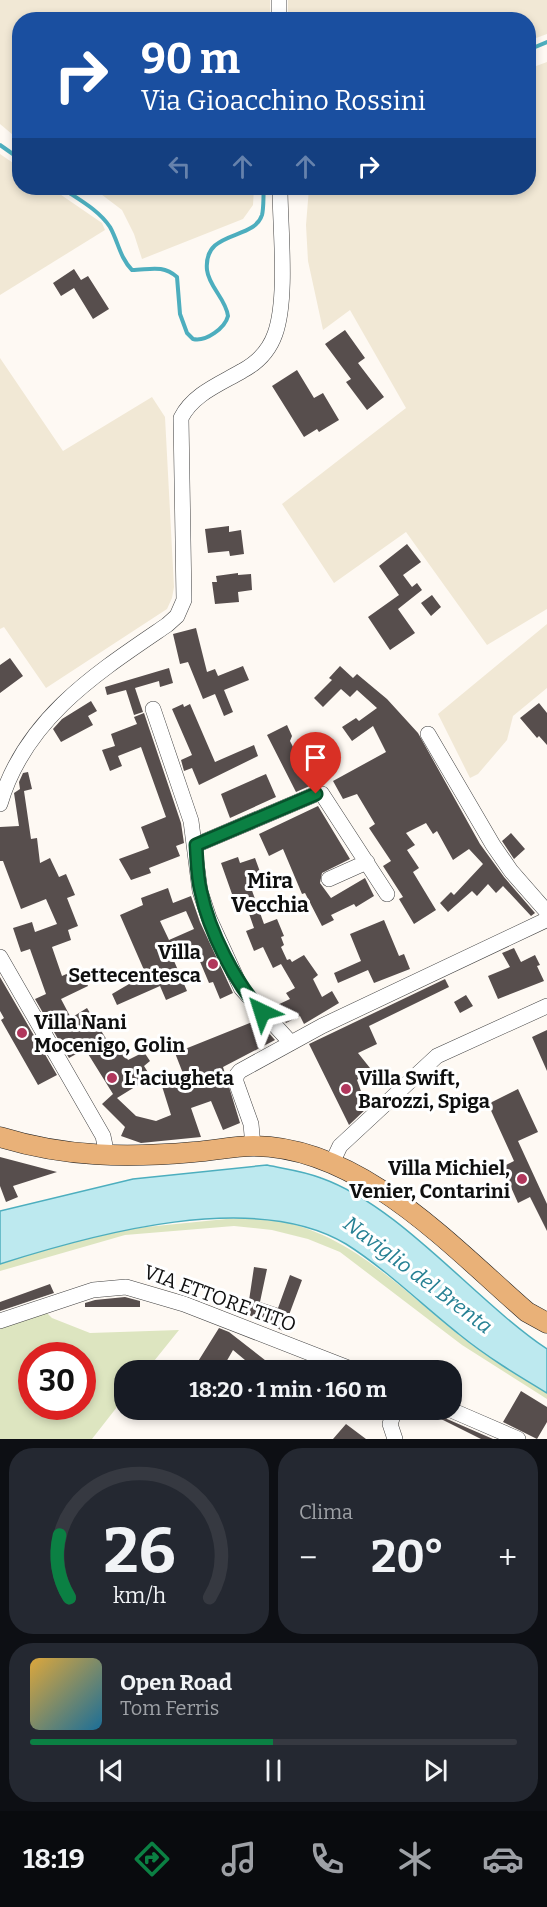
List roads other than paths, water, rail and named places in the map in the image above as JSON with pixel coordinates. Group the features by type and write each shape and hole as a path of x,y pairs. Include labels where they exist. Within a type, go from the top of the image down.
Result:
{"main road":[{"path":"0,1137 48,1151 107,1155 193,1152 253,1146 279,1148 332,1163 354,1173 405,1208 527,1312 547,1323"}],"street":[{"path":"0,804 25,750 59,706 86,681 177,616 184,600 181,418 194,400 259,360 275,333 281,296 280,195"},
{"path":"153,709 191,821 196,845 200,891 209,918 241,988 291,1043"},
{"path":"253,1146 251,1124 236,1076 240,1071 291,1043 546,920 547,912 511,871 492,845 428,734"},
{"path":"196,845 316,794 322,794 387,894"},
{"path":"329,879 367,862"},
{"path":"0,957 103,1136 107,1155"},
{"path":"332,1163 340,1146 437,1056 547,1006"},
{"name":"VIA ETTORE TITO","path":"0,1321 93,1290 114,1286 126,1287 184,1304 328,1360"},
{"path":"462,1415 518,1439"},
{"path":"391,1420 390,1424 395,1439"}],"water":[{"name":"Naviglio del Brenta","path":"267,1165 315,1176 351,1192 409,1232 492,1306 547,1349 547,1393 502,1366 470,1343 361,1254 346,1244 309,1228 267,1220 221,1218 174,1222 81,1240 0,1264 0,1211 133,1179"}],"waterway":[{"path":"536,47 547,42"},
{"path":"0,145 12,153"},
{"path":"73,195 100,215 110,227 132,270 161,269 177,277 180,314 187,333 193,339 204,338 214,333 223,325 228,316 208,276 208,257 221,241 257,223 263,212 264,195"}],"place":[{"name":"Villa Settecentesca","path":"213,964"},
{"name":"Villa Nani Mocenigo, Golin","path":"22,1033"},
{"name":"L'aciugheta","path":"112,1078"},
{"name":"Villa Swift, Barozzi, Spiga","path":"346,1089"},
{"name":"Villa Michiel, Venier, Contarini","path":"522,1179"}],"district":[{"name":"Mira Vecchia","path":"270,893"}]}
